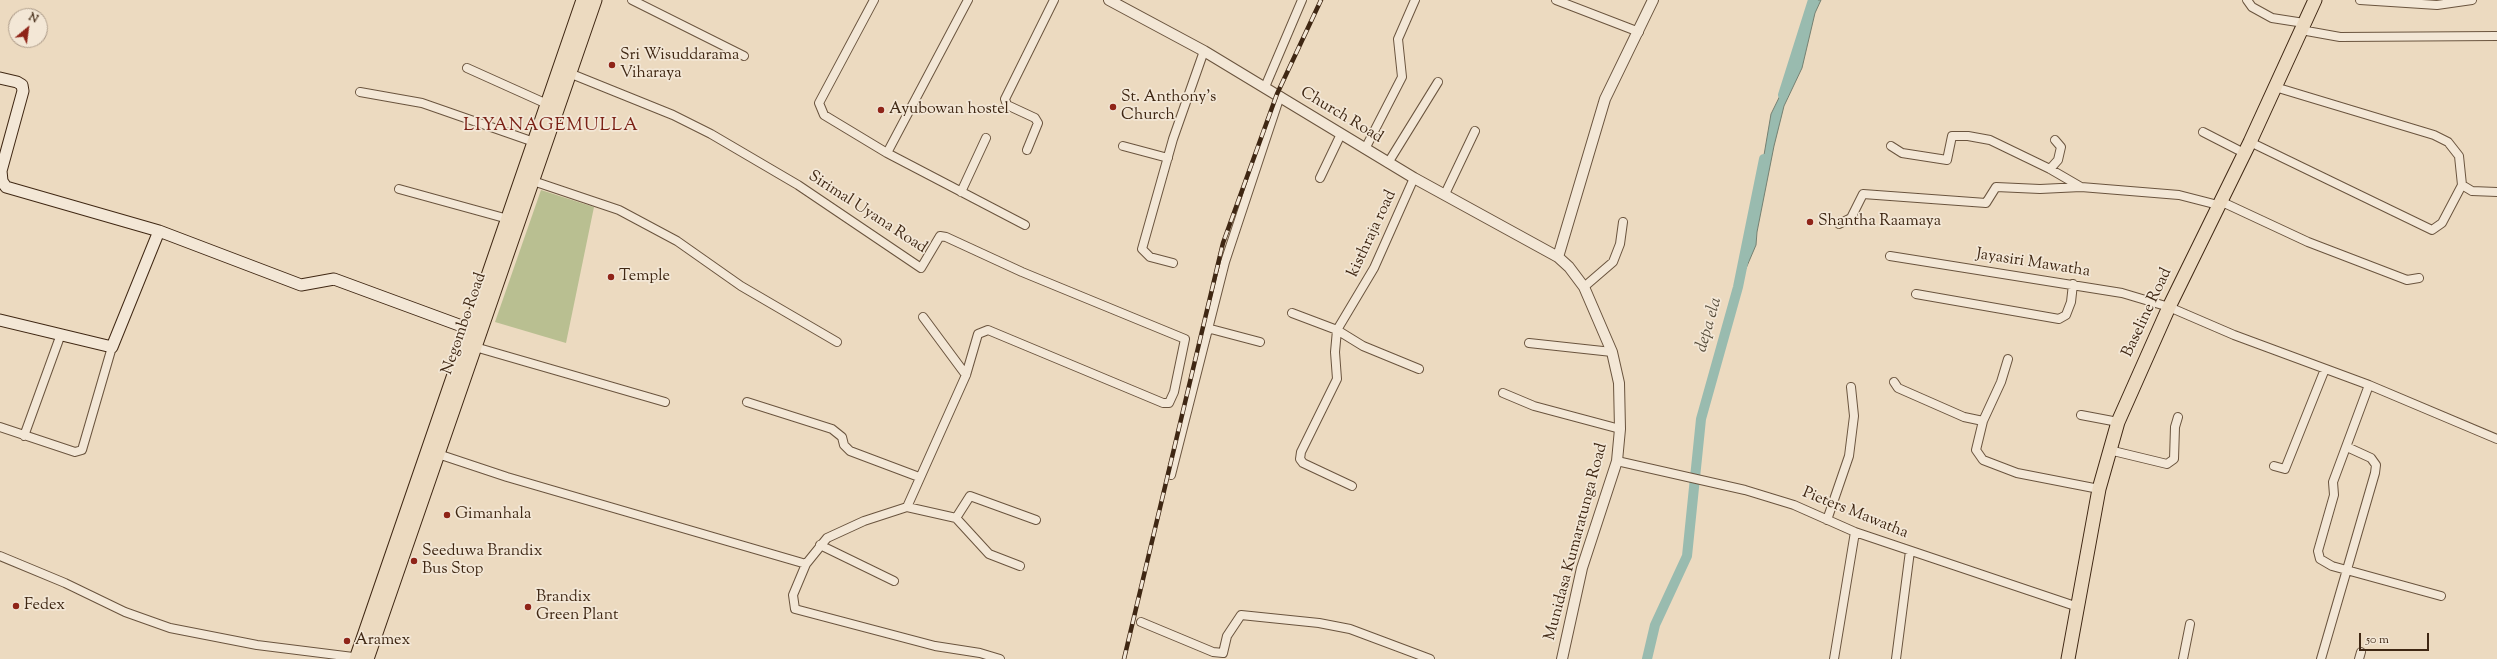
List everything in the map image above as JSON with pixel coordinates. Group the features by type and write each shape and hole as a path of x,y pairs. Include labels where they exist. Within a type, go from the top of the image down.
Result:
{"main road":[{"name":"Negombo Road","path":"362,658 438,454 475,347 475,331 508,219 583,0"},
{"name":"Negombo Road","path":"362,658 475,331 533,181 595,0"},
{"name":"Baseline Road","path":"2068,659 2099,489 2118,422 2169,307 2247,148 2315,0"},
{"path":"0,78 17,82 22,85 23,91 1,171 2,181 6,187 159,231 301,286 334,280 475,331"},
{"path":"0,320 112,347 159,231"}],"street":[{"path":"632,0 744,56"},
{"path":"874,0 819,104 827,118 887,153 1025,225"},
{"path":"887,153 968,0"},
{"path":"1027,150 1038,123 1034,118 1007,105 1005,99 1054,0"},
{"name":"Church Road","path":"1109,0 1204,51 1414,178 1558,257"},
{"path":"1265,87 1302,0"},
{"path":"1365,148 1402,77 1398,39 1415,0"},
{"path":"1556,0 1639,32"},
{"path":"1558,257 1605,99 1639,32 1653,0"},
{"path":"2246,0 2252,6 2272,18 2340,37 2497,36"},
{"path":"2360,0 2437,5 2472,0"},
{"path":"1173,263 1150,257 1142,249 1168,158 1204,51"},
{"path":"467,68 547,104"},
{"name":"Sirimal Uyana Road","path":"570,73 667,112 711,134 798,185 921,268 940,236 946,237 1022,272 1185,339 1174,392 1169,403 1163,403 988,330 978,334 966,375"},
{"path":"1388,163 1438,82"},
{"path":"2203,132 2247,148 2432,230 2442,223 2462,185 2459,156 2448,142 2434,135 2275,87"},
{"path":"360,92 422,103 534,142"},
{"path":"1171,475 1207,328 1227,255 1280,96"},
{"path":"1445,194 1475,131"},
{"path":"1320,178 1341,134"},
{"path":"1892,146 1902,153 1947,160 1952,136 1968,136 1990,140 2050,169 2081,187"},
{"path":"961,192 986,138"},
{"path":"2050,169 2058,160 2061,147 2055,140"},
{"path":"1123,146 1168,158"},
{"name":"kisthraja road","path":"1337,330 1356,301 1374,268 1414,178"},
{"path":"533,181 619,210 677,241 742,286 837,342"},
{"path":"2462,185 2472,191 2497,192"},
{"path":"1840,224 1851,218 1863,194 1986,203 1996,187 2040,189 2081,187 2179,195 2219,203 2308,242 2407,280 2420,278"},
{"path":"399,190 508,219"},
{"path":"1584,287 1613,262 1620,244 1623,222"},
{"name":"Jayasiri Mawatha","path":"1890,256 2122,292 2169,307 2234,335 2369,385 2497,439"},
{"name":"Munidasa Kumaratunga Road","path":"1558,257 1569,267 1584,287 1612,352 1619,384 1620,428 1617,461 1582,568 1562,659"},
{"path":"1916,294 2059,319 2066,314 2071,302 2073,284"},
{"path":"1292,313 1337,330 1363,346 1419,369"},
{"path":"906,507 966,375 923,317"},
{"path":"1207,328 1260,342"},
{"path":"1337,330 1335,352 1338,379 1300,459 1303,463 1352,486"},
{"path":"24,436 60,334"},
{"path":"1529,343 1612,352"},
{"path":"0,427 75,452 82,450 112,347"},
{"path":"475,347 665,402"},
{"path":"2008,358 2001,382 1983,421 1976,450 1983,460 2017,473 2099,489"},
{"path":"2274,466 2286,469 2325,369"},
{"path":"1894,382 1898,388 1964,417 1983,421"},
{"path":"2369,385 2333,482 2334,495 2318,551 2320,559 2332,566 2441,596"},
{"path":"1827,520 1849,456 1854,416 1851,387"},
{"path":"1503,394 1534,406 1620,428"},
{"path":"747,402 832,429 842,437 844,445 850,451 919,477"},
{"path":"2081,415 2118,422"},
{"path":"2109,450 2167,464 2174,459 2175,427 2178,417"},
{"path":"2321,659 2376,465 2371,458 2347,447"},
{"path":"438,454 507,477 806,564"},
{"name":"Pieters Mawatha","path":"1617,461 1745,490 1794,505 1855,532 2078,607"},
{"path":"956,518 970,496 1036,520"},
{"path":"1000,659 980,653 935,646 795,609 793,595 806,564 827,538 864,521 906,507 956,518 989,554 1020,566"},
{"path":"1834,659 1855,532"},
{"path":"820,545 894,581"},
{"path":"1896,659 1910,551"},
{"path":"0,556 65,583 125,612 170,628 257,645 362,658"},
{"path":"1141,622 1213,652 1223,653 1227,636 1241,615 1319,623 1350,629 1430,659"},
{"path":"2183,659 2190,624"}],"green space":[{"path":"541,190 594,207 566,343 495,322"}],"water":[{"path":"1813,0 1821,0 1815,13 1802,68 1784,106 1774,146 1757,232 1756,245 1738,287 1749,243 1771,114 1795,65"}],"waterway":[{"name":"depa ela","path":"1783,95 1813,0"},
{"name":"depa ela","path":"1647,659 1655,625 1687,556 1701,419 1738,287 1764,159"}],"railway":[{"path":"1124,659 1223,243 1277,94 1321,0"}],"place":[{"name":"Sri Wisuddarama Viharaya","path":"612,65"},
{"name":"St. Anthony's Church","path":"1113,107"},
{"name":"Ayubowan hostel","path":"881,110"},
{"name":"Shantha Raamaya","path":"1810,222"},
{"name":"Temple","path":"611,277"},
{"name":"Gimanhala","path":"447,515"},
{"name":"Seeduwa Brandix Bus Stop","path":"414,561"},
{"name":"Fedex","path":"16,606"},
{"name":"Brandix Green Plant","path":"528,607"},
{"name":"Aramex","path":"347,641"}],"district":[{"name":"LIYANAGEMULLA","path":"551,127"}]}
